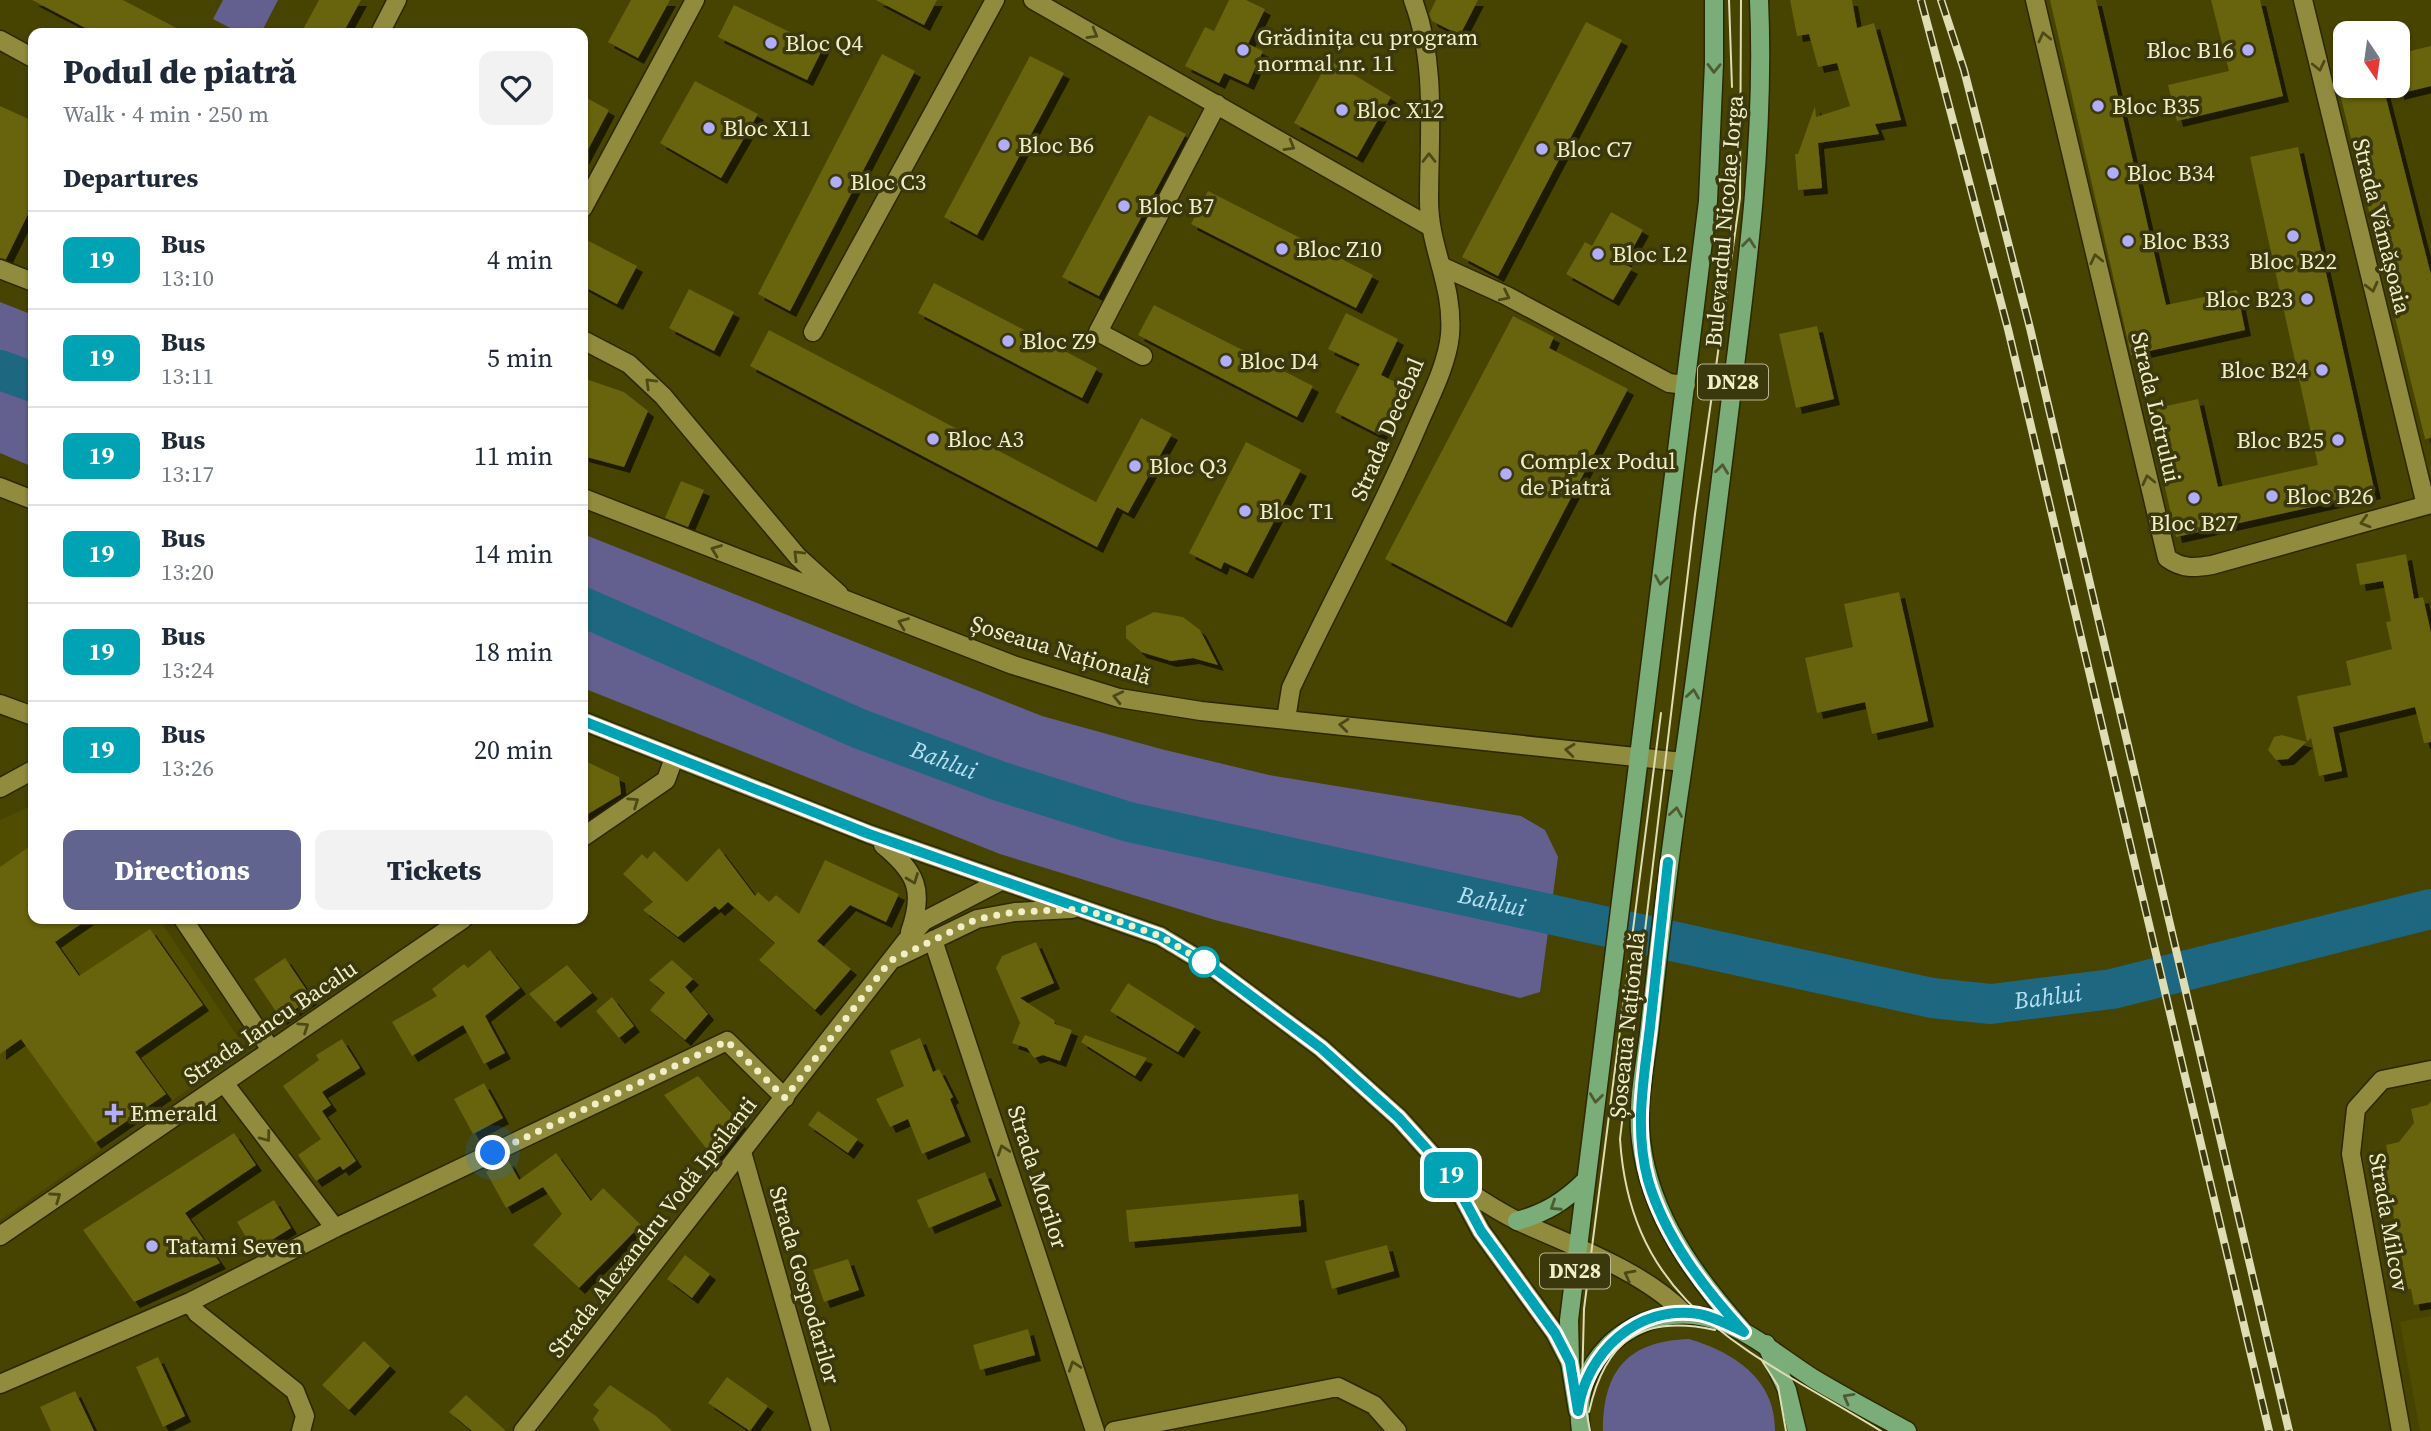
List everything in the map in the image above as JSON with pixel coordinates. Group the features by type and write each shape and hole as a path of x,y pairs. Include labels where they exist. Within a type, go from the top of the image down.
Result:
{"main road":[{"name":"Bulevardul Nicolae Iorga","path":"1626,856 1708,201 1714,0"},
{"name":"Bulevardul Nicolae Iorga","path":"1668,862 1710,569 1756,175 1760,96 1759,0"},
{"name":"Șoseaua Națională","path":"1586,1180 1626,856"},
{"name":"Șoseaua Națională","path":"1668,862 1641,1096 1641,1138 1648,1179 1658,1206 1691,1268 1744,1332"},
{"path":"1517,1221 1541,1214 1559,1204 1586,1180"},
{"name":"DN28","path":"1581,1431 1570,1362 1569,1320 1586,1180"},
{"name":"DN28","path":"1578,1411 1589,1369 1622,1332 1646,1321 1685,1313 1715,1318 1744,1332 1766,1344 1814,1379 1907,1431"},
{"path":"1766,1344 1787,1390 1797,1431"}],"street":[{"path":"383,28 397,0"},
{"path":"588,199 695,0"},
{"path":"813,332 995,0"},
{"path":"1033,0 1429,226"},
{"name":"Strada Decebal","path":"1286,719 1291,688 1394,483 1436,383 1450,339 1452,304 1429,226 1429,84 1422,24 1413,0"},
{"name":"Strada Lotrului","path":"2035,0 2167,558 2177,565 2193,568 2212,565 2429,504"},
{"name":"Strada Vămășoaia","path":"2303,0 2429,504"},
{"path":"0,40 28,55"},
{"path":"1143,356 1098,332 1217,104"},
{"path":"1443,267 1507,296 1669,383 1686,385"},
{"path":"0,269 28,280"},
{"name":"Șoseaua Națională","path":"588,343 629,364 663,396 798,557 848,602 1013,665 1119,698 1201,711 1683,762"},
{"path":"0,487 28,498"},
{"path":"588,500 848,602"},
{"path":"0,704 28,714"},
{"path":"588,723 869,834 999,882 1160,936 1215,969 1272,1010 1399,1118 1459,1186 1481,1231 1555,1333 1570,1362"},
{"path":"588,834 666,780 674,758"},
{"path":"0,788 28,773"},
{"path":"869,834 906,864 917,885 918,909 906,941"},
{"name":"Strada Alexandru Vodă Ipsilanti","path":"523,1431 906,941 924,921 999,882"},
{"path":"890,961 977,919 1015,912 1084,909"},
{"path":"186,924 271,1050"},
{"name":"Strada Iancu Bacalu","path":"0,1236 456,924"},
{"name":"Strada Morilor","path":"933,940 1095,1431"},
{"path":"0,1384 190,1302 335,1228 727,1041 785,1098"},
{"name":"Strada Milcov","path":"2401,1431 2351,1154 2356,1109 2382,1080 2431,1070"},
{"path":"225,1083 335,1228"},
{"name":"Strada Gospodarilor","path":"742,1152 814,1429"},
{"path":"1459,1186 1517,1221 1577,1247 1667,1295 1685,1313"},
{"path":"190,1302 197,1313 295,1391 304,1416 302,1431"},
{"path":"1114,1431 1338,1387 1374,1405 1397,1431"}],"shaded area":[{"path":"223,0 278,0 264,28 230,28 213,19"},
{"path":"0,302 28,313 28,465 0,453"},
{"path":"588,536 1042,716 1269,775 1521,816 1545,830 1558,857 1540,992 1520,998 1215,920 1000,854 588,690"},
{"path":"28,807 28,924 162,924 243,1045 242,1052 0,1220 0,820"},
{"path":"2431,1316 2431,1431 2420,1431 2400,1322"},
{"path":"1689,1339 1721,1352 1749,1370 1768,1397 1775,1431 1603,1431 1608,1391 1623,1363 1650,1346"}],"building":[{"path":"32,0 123,0 176,28 85,28"},
{"path":"319,0 361,0 346,28 304,28"},
{"path":"631,0 670,0 638,58 608,42"},
{"path":"876,0 937,0 924,25"},
{"path":"1229,0 1246,0 1265,9 1248,44 1263,51 1248,84 1224,73 1219,83 1185,66 1205,27 1214,31"},
{"path":"1436,0 1478,0 1460,35 1432,21 1429,14"},
{"path":"1790,0 1852,0 1857,28 1874,23 1901,120 1875,124 1879,134 1818,143 1822,188 1798,190 1795,154 1798,154 1815,106 1816,117 1850,106 1837,63 1818,67 1809,34 1797,36"},
{"path":"2050,0 2096,0 2166,305 2237,290 2245,330 2131,355"},
{"path":"2211,0 2260,0 2283,96 2177,121 2168,85 2229,71"},
{"name":"Bloc Q4","path":"734,5 823,48 807,80 718,37"},
{"name":"Bloc C7","path":"1586,22 1622,40 1498,276 1462,257"},
{"path":"2431,46 2431,86 2410,91 2410,51"},
{"name":"Bloc C3","path":"882,54 915,71 790,311 758,294"},
{"name":"Bloc B6","path":"1030,56 1064,73 977,235 944,217"},
{"name":"Bloc X12","path":"1329,60 1391,97 1357,157 1294,123"},
{"name":"Bloc X11","path":"695,81 758,114 721,178 660,143"},
{"path":"2341,98 2386,98 2431,275 2431,438 2425,439"},
{"path":"588,99 609,110 588,150"},
{"path":"0,106 28,119 28,214 6,259 0,258"},
{"name":"Bloc B7","path":"1149,115 1186,134 1099,296 1062,277"},
{"path":"2298,147 2375,493 2176,537 2148,410 2198,399 2218,487 2318,465 2250,157"},
{"name":"Bloc Z10","path":"1208,191 1373,275 1356,308 1191,224"},
{"name":"Bloc L2","path":"1611,212 1643,230 1624,264 1632,268 1613,300 1566,274 1585,242 1592,246"},
{"path":"588,241 637,266 617,304 588,289"},
{"name":"Bloc Z9","path":"934,283 1097,368 1082,398 918,313"},
{"path":"689,289 734,312 714,351 669,328"},
{"name":"Bloc D4","path":"1154,305 1313,386 1297,417 1138,335"},
{"path":"1346,313 1398,339 1381,375 1405,387 1380,435 1335,412 1360,364 1328,349"},
{"name":"Complex Podul de Piatră","path":"1513,316 1554,337 1549,348 1628,389 1506,622 1385,559"},
{"path":"1817,326 1834,399 1796,408 1779,334"},
{"name":"Bloc A3","path":"769,330 1096,502 1141,418 1172,434 1128,513 1117,507 1097,547 750,366"},
{"path":"588,380 624,392 648,411 624,467 588,457"},
{"name":"Bloc T1","path":"1246,442 1301,470 1247,573 1224,562 1221,569 1189,553"},
{"path":"681,481 704,490 688,527 665,518"},
{"path":"2406,554 2414,599 2423,597 2431,633 2431,742 2424,743 2415,707 2333,727 2342,771 2319,776 2311,738 2307,742 2297,696 2351,685 2346,661 2392,649 2386,622 2391,621 2383,581 2360,585 2356,564"},
{"path":"1899,592 1928,721 1872,734 1865,702 1817,713 1805,658 1853,647 1844,604"},
{"path":"1154,612 1183,617 1200,630 1218,665 1193,658 1171,661 1141,652 1126,638 1126,626"},
{"path":"2282,735 2307,742 2288,759 2276,760 2268,750 2274,737"},
{"path":"588,762 619,777 621,794 588,814"},
{"path":"28,847 28,924 81,924 55,942 79,976 150,929 203,1005 135,1052 166,1094 95,1143 21,1039 0,1054 0,867"},
{"path":"719,848 755,896 758,892 769,902 776,895 799,914 825,860 899,894 886,922 850,905 817,941 851,969 815,1010 759,960 775,943 728,902 719,910 715,906 678,937 643,910 653,902 623,874 642,854 647,859 654,851 687,882"},
{"path":"1036,942 1054,983 1020,998 1054,1020 1055,1024 1072,1030 1060,1061 1043,1055 1034,1058 1027,1048 1012,1043 1020,1023 996,968 1002,956"},
{"path":"490,950 520,988 485,1016 505,1053 484,1064 463,1025 412,1056 392,1022 437,996 432,989 464,964 468,968"},
{"path":"285,958 312,998 281,1019 254,979"},
{"path":"672,960 693,979 685,987 708,1014 685,1040 650,1010 665,993 649,980"},
{"path":"567,965 592,993 555,1022 529,994"},
{"path":"1128,983 1195,1026 1178,1052 1110,1011"},
{"path":"612,997 634,1026 619,1038 596,1011"},
{"path":"1085,1035 1147,1058 1135,1076 1081,1042"},
{"path":"920,1038 933,1072 939,1069 953,1097 950,1099 965,1136 922,1154 908,1119 890,1127 876,1099 904,1086 890,1051"},
{"path":"342,1039 360,1068 322,1092 331,1105 322,1111 356,1161 343,1170 340,1166 316,1181 298,1155 321,1139 283,1086 319,1060 316,1055"},
{"path":"698,1076 744,1127 713,1157 664,1095"},
{"path":"484,1083 503,1118 473,1134 454,1099"},
{"path":"2431,1101 2431,1302 2414,1305 2411,1289 2408,1289 2383,1165 2390,1164 2386,1145 2399,1142 2414,1123 2411,1109 2428,1105"},
{"path":"818,1111 858,1139 848,1153 808,1125"},
{"name":"Tatami Seven","path":"234,1133 256,1165 185,1213 220,1263 134,1302 83,1230"},
{"path":"556,1153 591,1201 603,1188 641,1225 579,1288 533,1245 562,1214 543,1187 506,1208 486,1172 508,1160 519,1180"},
{"path":"985,1172 996,1200 929,1228 917,1200"},
{"path":"1298,1194 1301,1226 1129,1242 1126,1210"},
{"path":"274,1200 291,1228 254,1251 237,1222"},
{"path":"1387,1245 1394,1271 1332,1289 1325,1261"},
{"path":"685,1255 710,1274 692,1298 667,1279"},
{"path":"848,1259 859,1290 824,1302 813,1270"},
{"path":"1028,1329 1035,1355 980,1370 973,1345"},
{"path":"364,1341 390,1366 349,1410 322,1385"},
{"path":"158,1357 185,1416 163,1427 136,1367"},
{"path":"727,1377 768,1406 750,1431 708,1403"},
{"path":"610,1385 656,1416 672,1431 600,1431 593,1419 599,1410 593,1405"},
{"path":"75,1391 94,1431 51,1431 40,1407"},
{"path":"466,1395 506,1431 472,1431 449,1412"}],"waterway":[{"name":"Bahlui","path":"0,370 28,380"},
{"name":"Bahlui","path":"588,609 860,729 999,781 1129,822 1932,998 1991,1004 2112,989 2431,909"}],"tram line":[{"path":"1729,0 1732,87"},
{"path":"1741,0 1740,198 1695,514 1620,1139 1629,1197 1647,1246 1674,1286 1707,1319 1745,1349 1881,1431"},
{"path":"1590,1431 1582,1387 1584,1309 1661,713"},
{"path":"1589,1412 1605,1367 1617,1350 1631,1338 1647,1330 1667,1326 1715,1330"},
{"path":"1761,1359 1778,1386 1786,1431"}],"railway":[{"path":"1921,0 2008,329 2269,1431"},
{"path":"1941,0 1964,70 2030,328 2289,1431"}],"bus line":[{"name":"19","path":"588,723 869,834 999,882 1160,936 1215,969 1321,1048 1399,1118 1452,1177 1481,1231 1555,1333 1570,1362 1578,1411 1581,1391 1589,1369 1622,1332 1646,1321 1685,1313 1715,1318 1744,1332 1711,1296 1673,1236 1648,1179 1641,1138 1641,1096 1668,862"}],"place":[{"name":"Bloc Q4","path":"771,43"},
{"name":"Grădinița cu program normal nr. 11","path":"1243,50"},
{"name":"Bloc B16","path":"2248,50"},
{"name":"Bloc B35","path":"2098,106"},
{"name":"Bloc X12","path":"1342,110"},
{"name":"Bloc X11","path":"709,128"},
{"name":"Bloc B6","path":"1004,145"},
{"name":"Bloc C7","path":"1542,149"},
{"name":"Bloc B34","path":"2113,173"},
{"name":"Bloc C3","path":"836,182"},
{"name":"Bloc B7","path":"1124,206"},
{"name":"Bloc B22","path":"2293,236"},
{"name":"Bloc B33","path":"2128,241"},
{"name":"Bloc Z10","path":"1282,249"},
{"name":"Bloc L2","path":"1598,254"},
{"name":"Bloc B23","path":"2307,299"},
{"name":"Bloc Z9","path":"1008,341"},
{"name":"Bloc D4","path":"1226,361"},
{"name":"Bloc B24","path":"2322,370"},
{"name":"Bloc A3","path":"933,439"},
{"name":"Bloc B25","path":"2338,440"},
{"name":"Bloc Q3","path":"1135,466"},
{"name":"Complex Podul de Piatră","path":"1506,474"},
{"name":"Bloc B26","path":"2272,496"},
{"name":"Bloc B27","path":"2194,498"},
{"name":"Bloc T1","path":"1245,511"},
{"name":"Emerald","path":"114,1113"},
{"name":"Tatami Seven","path":"152,1246"}],"route":[{"path":"493,1153 727,1041 785,1098 890,961 977,919 1015,912 1084,909 1160,936 1204,962"}]}
